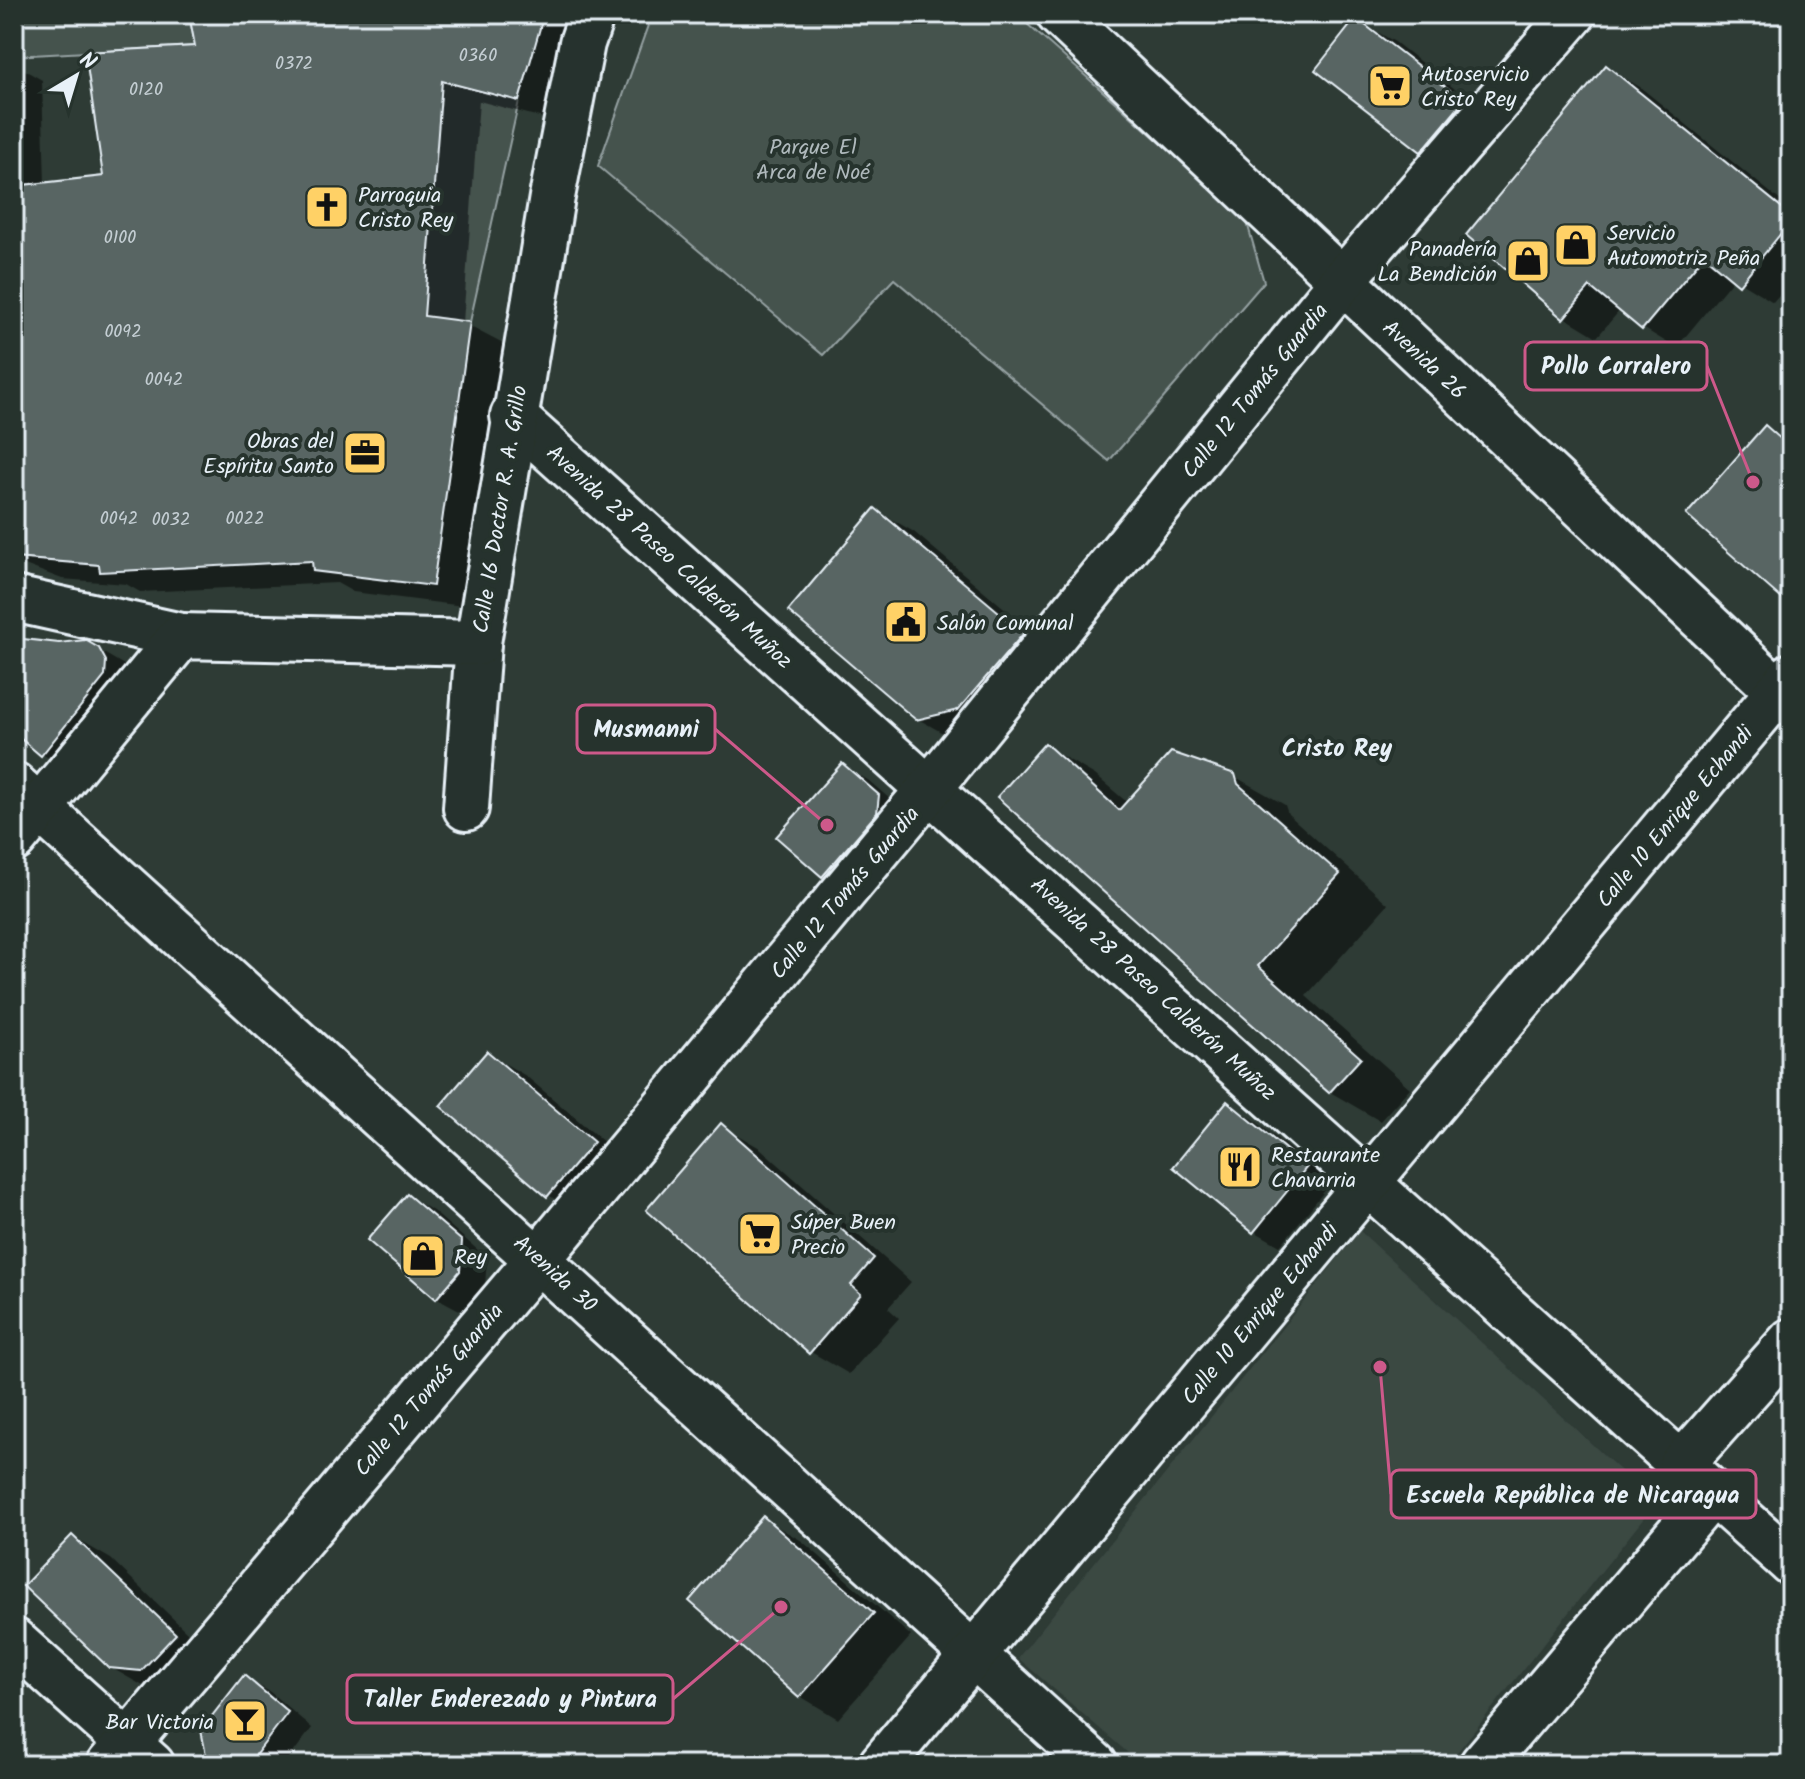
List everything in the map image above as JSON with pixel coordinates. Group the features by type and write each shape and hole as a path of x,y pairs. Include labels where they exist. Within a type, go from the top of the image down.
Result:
{"street":[{"name":"Calle 16 Doctor R. A. Grillo","path":"181,636 478,643 513,416 582,43 592,14"},
{"name":"Avenida 26","path":"1059,14 1342,281 1787,690"},
{"name":"Calle 12 Tomás Guardia","path":"129,1758 930,788 1342,281 1573,14"},
{"name":"Avenida 28 Paseo Calderón Muñoz","path":"513,416 1368,1180 1791,1563"},
{"path":"14,599 181,636 23,811"},
{"path":"466,808 478,643"},
{"name":"Calle 10 Enrique Echandi","path":"881,1765 975,1657 1368,1180 1787,690"},
{"name":"Avenida 30","path":"23,811 539,1258 1095,1765"},
{"path":"1482,1765 1697,1479 1791,1341"},
{"path":"14,1641 129,1758"}],"shaded area":[{"path":"1360,1231 1656,1503 1447,1765 1142,1765 1018,1658"}],"green space":[{"path":"14,14 189,14 195,46 14,56"},
{"name":"Parque El Arca de Noé","path":"652,14 1016,14 1246,219 1264,282 1109,461 894,279 823,355 598,166"},
{"path":"442,81 519,101 470,322 372,309"}],"building":[{"path":"189,14 544,14 519,101 442,81 424,316 470,322 433,586 313,571 312,561 100,572 99,565 14,558 14,186 103,176 85,52 195,46"},
{"name":"Autoservicio Cristo Rey","path":"1356,18 1464,101 1421,152 1315,70"},
{"path":"1606,65 1791,215 1791,221 1739,285 1704,256 1642,330 1590,287 1563,319 1466,235"},
{"path":"1765,425 1791,448 1791,607 1686,515"},
{"name":"Salón Comunal","path":"875,508 1024,633 958,710 916,720 788,611"},
{"path":"14,638 59,643 85,640 99,648 106,661 105,676 41,756 14,733"},
{"path":"1045,743 1119,810 1171,752 1235,774 1238,784 1340,874 1258,966 1361,1058 1329,1093 997,797"},
{"path":"842,763 879,795 877,813 822,877 776,837"},
{"path":"487,1051 594,1142 547,1197 440,1106"},
{"name":"Restaurante Chavarria","path":"1227,1101 1307,1167 1253,1233 1173,1167"},
{"name":"Súper Buen Precio","path":"721,1123 874,1258 851,1285 861,1294 809,1354 646,1210"},
{"name":"Rey","path":"407,1194 462,1241 460,1271 436,1299 367,1240"},
{"path":"763,1516 874,1613 799,1698 689,1601"},
{"path":"72,1535 176,1634 141,1671 109,1668 23,1586"},
{"name":"Bar Victoria","path":"244,1675 288,1712 248,1765 208,1765 201,1730"}],"place":[{"name":"Autoservicio Cristo Rey","path":"1390,86"},
{"name":"Parroquia Cristo Rey","path":"327,207"},
{"name":"Servicio Automotriz Peña","path":"1576,245"},
{"name":"Panadería La Bendición","path":"1528,261"},
{"name":"Obras del Espíritu Santo","path":"365,453"},
{"name":"Pollo Corralero","path":"1753,482"},
{"name":"Salón Comunal","path":"906,622"},
{"name":"Musmanni","path":"827,825"},
{"name":"Restaurante Chavarria","path":"1240,1167"},
{"name":"Súper Buen Precio","path":"760,1234"},
{"name":"Rey","path":"423,1256"},
{"name":"Escuela República de Nicaragua","path":"1380,1367"},
{"name":"Taller Enderezado y Pintura","path":"781,1607"},
{"name":"Bar Victoria","path":"245,1721"}],"district":[{"name":"Cristo Rey","path":"1337,748"}]}
